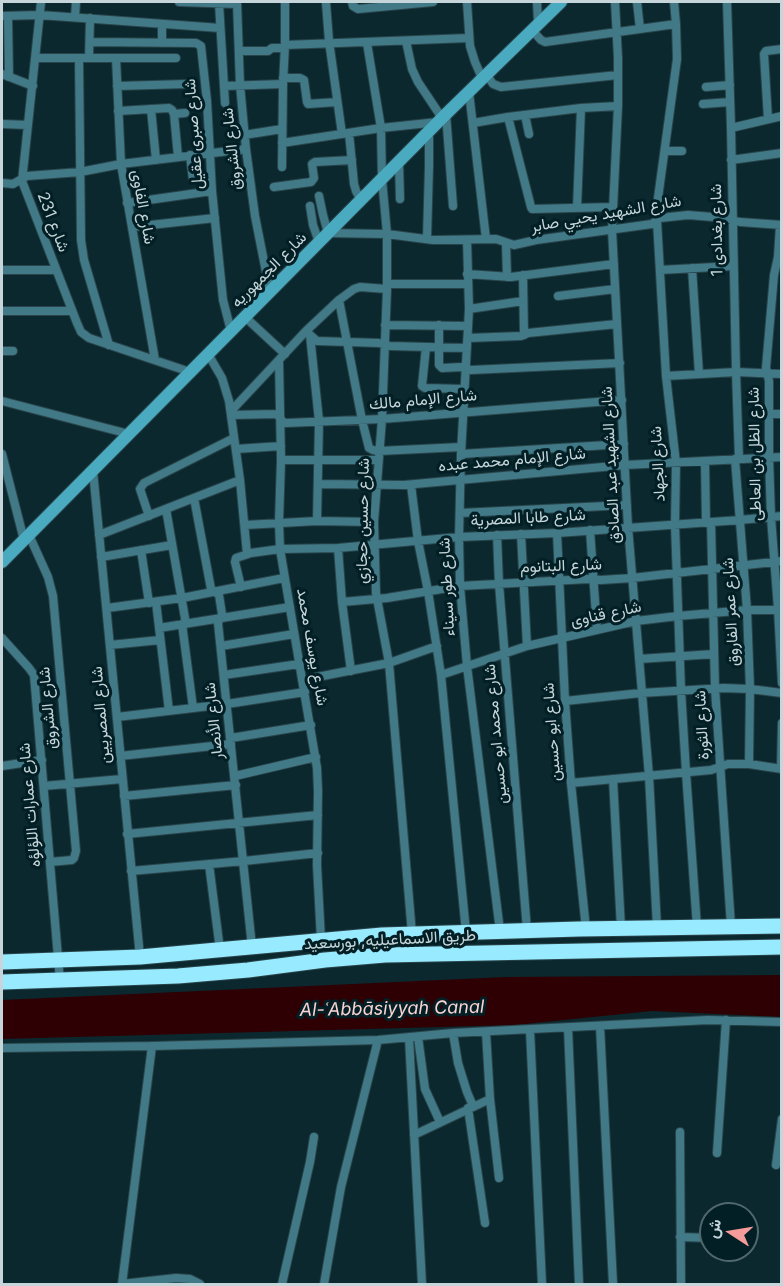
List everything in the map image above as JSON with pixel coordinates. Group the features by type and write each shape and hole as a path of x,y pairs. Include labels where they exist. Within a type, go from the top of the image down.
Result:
{"highway":[{"name":"طريق الاسماعيليه, بورسعيد","path":"2,962 140,957 412,934 583,928 782,926"},
{"path":"578,952 584,943 583,928"},
{"path":"611,951 605,942 606,934 616,928"},
{"name":"طريق الاسماعيليه, بورسعيد","path":"2,982 213,974 385,955 782,947"}],"main road":[{"name":"شارع الجمهوريه","path":"2,562 442,118 561,2"}],"street":[{"name":"شارع 231","path":"41,2 22,184 78,328 88,338 190,372"},
{"path":"75,17 76,2"},
{"path":"179,2 237,3"},
{"path":"282,167 285,2"},
{"path":"352,2 353,6 358,9 433,2"},
{"path":"467,2 471,54 484,76 493,84 501,87 618,75"},
{"path":"537,2 535,26 541,40 545,42 676,24"},
{"name":"شارع الشهيد عبد الصادق","path":"615,2 618,105 612,230 628,527 649,776 657,927"},
{"path":"637,2 640,29"},
{"name":"شارع الجهاد","path":"674,2 676,70 658,198 657,221 666,375 676,463 675,525 681,690 697,927"},
{"name":"شارع بغدادى 1","path":"727,2 737,459"},
{"path":"219,3 225,103"},
{"name":"شارع الشروق","path":"237,3 244,135 255,216 270,292"},
{"path":"326,3 337,102 352,160 354,184 361,200"},
{"path":"33,86 5,75 5,16 40,15 220,28"},
{"path":"89,58 90,18"},
{"path":"162,24 162,44"},
{"path":"239,51 268,51 285,46 469,38"},
{"path":"406,41 412,69 418,82 442,118 453,206"},
{"name":"شارع صبرى عقيل","path":"90,42 196,43 201,45 223,300 231,331"},
{"name":"شارع حسين حجازي","path":"366,43 381,128 382,179 387,234 382,419 374,522 377,599 389,663 412,934"},
{"path":"768,119 764,54 766,51 782,49"},
{"path":"35,58 176,58"},
{"path":"80,58 82,250 109,345"},
{"name":"شارع الفاوى","path":"116,58 121,165 155,360"},
{"path":"224,86 301,78 304,80 308,104 337,102"},
{"path":"117,86 187,84"},
{"path":"706,87 730,85"},
{"path":"468,92 486,239"},
{"path":"703,104 730,102"},
{"path":"472,123 618,105"},
{"path":"118,111 169,108 172,110 178,157"},
{"path":"577,208 581,108"},
{"path":"151,109 156,160"},
{"path":"174,114 185,113"},
{"path":"525,115 528,134"},
{"path":"731,128 782,116"},
{"path":"508,117 531,208 534,210 612,207"},
{"path":"282,143 442,118"},
{"path":"2,124 28,125"},
{"path":"244,135 282,129"},
{"path":"427,239 429,132"},
{"path":"2,183 13,184 30,176 80,172 246,149"},
{"path":"664,151 682,151"},
{"path":"731,160 782,153"},
{"path":"190,155 193,180"},
{"path":"274,187 311,182 314,178 312,164 315,162 352,160"},
{"path":"399,162 400,199"},
{"path":"127,203 212,191"},
{"path":"319,196 328,233"},
{"path":"310,206 319,242"},
{"name":"شارع الشهيد يحيي صابر","path":"328,233 387,234 427,239 486,239 514,245 652,224 662,218 688,215 781,225"},
{"path":"132,227 215,218"},
{"name":"شارع الظل بن العاطى","path":"781,225 766,365 769,381 771,518 778,562 782,683"},
{"name":"شارع طور سيناء","path":"466,240 469,309 461,450 460,586 467,666 500,931"},
{"path":"506,243 507,277"},
{"path":"467,274 507,277 614,264"},
{"path":"660,270 733,266"},
{"path":"692,268 699,374"},
{"path":"2,270 56,270"},
{"path":"523,275 524,334"},
{"path":"231,413 282,357 339,300 354,289 360,286 467,284"},
{"path":"558,296 615,289"},
{"path":"339,300 369,448 379,455"},
{"path":"469,309 523,301"},
{"path":"2,311 72,311"},
{"path":"245,317 282,357"},
{"path":"468,338 521,336 528,333 618,324"},
{"path":"385,325 468,326"},
{"path":"439,325 439,365 441,367 462,367 471,370 620,363"},
{"path":"308,333 317,341 467,348"},
{"path":"308,333 319,421 318,521"},
{"path":"426,347 422,386 425,388 464,388"},
{"path":"2,351 13,351"},
{"path":"208,354 222,378 231,413 247,554 235,560 241,587"},
{"name":"شارع يوسف محمد","path":"282,357 280,549 316,757 317,865 321,940"},
{"path":"666,375 736,372 782,374"},
{"name":"شارع الإمام مالك","path":"231,413 277,414 286,423 382,419 622,400"},
{"path":"2,401 129,434"},
{"path":"769,414 782,414"},
{"path":"149,516 140,489 144,483 234,438"},
{"path":"281,460 624,444"},
{"path":"236,449 281,446"},
{"name":"شارع الشروق","path":"2,454 27,537 48,577 53,596 76,855 72,860 50,862"},
{"name":"شارع الإمام محمد عبده","path":"318,484 411,485 626,465 782,457"},
{"name":"شارع عمر الفاروق","path":"737,459 747,610 750,689 749,764"},
{"name":"شارع الثورة","path":"705,461 714,613 719,767 731,926"},
{"name":"شارع المصريين","path":"93,471 140,957"},
{"path":"99,535 240,480"},
{"path":"411,485 418,541 441,675 466,932"},
{"name":"شارع الأنصار","path":"194,498 211,589 219,595 222,614 218,623 220,646 252,947"},
{"path":"460,513 627,505"},
{"path":"166,509 182,598 193,708"},
{"name":"شارع طابا المصرية","path":"247,554 280,549 338,548 459,537 708,523 782,516"},
{"path":"244,525 318,521 374,522"},
{"path":"590,530 597,630"},
{"name":"شارع ابو حسين","path":"557,532 564,701 583,928"},
{"path":"521,534 527,646"},
{"name":"شارع محمد ابو حسين","path":"497,535 527,930"},
{"path":"101,557 172,545"},
{"path":"338,548 351,671"},
{"path":"141,550 159,628 168,711"},
{"name":"شارع البتانوم","path":"342,602 460,586 632,578 778,562"},
{"path":"107,608 182,598 284,578"},
{"path":"159,628 290,607"},
{"name":"شارع قناوى","path":"441,675 527,646 636,621 747,610 780,610"},
{"path":"220,646 294,634"},
{"name":"شارع عمارات اللؤلؤه","path":"2,638 34,675 60,981"},
{"path":"110,645 160,640"},
{"path":"302,680 389,663 437,646"},
{"path":"639,659 714,654"},
{"path":"224,675 299,664"},
{"path":"564,701 715,688 782,693"},
{"path":"117,717 305,692"},
{"path":"571,783 711,770 728,765 749,764 781,769 782,723"},
{"path":"120,756 231,741 311,725"},
{"path":"124,796 235,780 316,757"},
{"path":"2,774 6,766 42,760"},
{"path":"44,786 122,778"},
{"path":"614,779 616,928"},
{"path":"128,834 318,815"},
{"path":"131,871 318,853"},
{"path":"209,864 220,950"},
{"path":"2,1048 378,1040 686,1020 782,1022"},
{"path":"717,1153 726,1020"},
{"path":"600,1026 613,1284"},
{"path":"568,1028 579,1284"},
{"path":"530,1030 542,1284"},
{"path":"486,1032 490,1099 499,1178"},
{"path":"453,1034 458,1063 471,1107 485,1223"},
{"path":"413,1037 425,1089 440,1122"},
{"path":"413,1037 414,1135 422,1284"},
{"path":"324,1284 344,1173 378,1040"},
{"path":"152,1046 122,1284 183,1278 200,1284"},
{"path":"414,1135 490,1099"},
{"path":"776,1165 782,1119"},
{"path":"680,1132 681,1284"},
{"path":"282,1284 314,1137"},
{"path":"680,1237 699,1238"}],"water":[{"name":"Al-ʿAbbāsiyyah Canal","path":"782,975 781,1017 652,1011 515,1025 2,1039 2,1000 506,977"}]}
